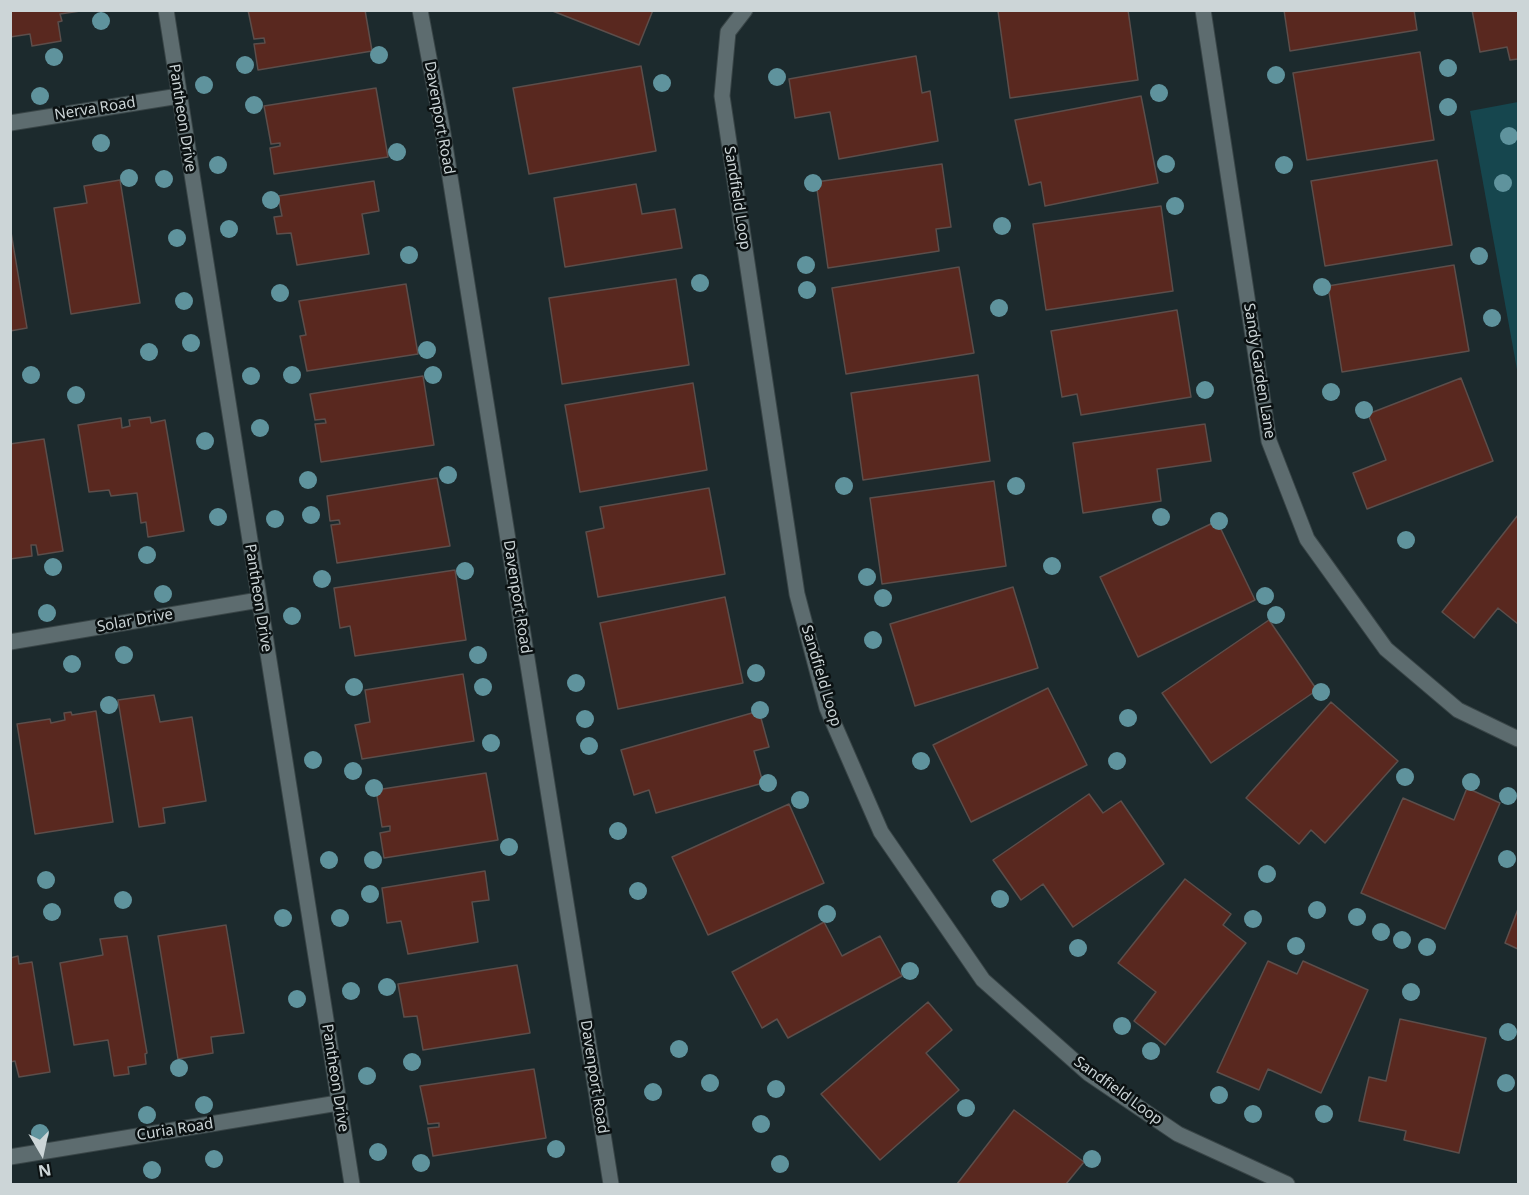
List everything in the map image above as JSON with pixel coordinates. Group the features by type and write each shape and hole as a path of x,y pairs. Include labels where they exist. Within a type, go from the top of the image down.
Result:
{"street":[{"name":"Pantheon Drive","path":"166,10 352,1185"},
{"name":"Davenport Road","path":"420,10 444,139 611,1185"},
{"name":"Sandfield Loop","path":"745,10 728,32 722,96 797,594 827,708 881,832 983,980 1088,1073 1178,1134 1287,1185"},
{"name":"Sandy Garden Lane","path":"1203,10 1269,441 1307,539 1386,649 1458,710 1518,739"},
{"name":"Nerva Road","path":"10,123 179,96"},
{"name":"Solar Drive","path":"10,642 259,600"},
{"name":"Curia Road","path":"10,1157 339,1103"}],"shaded area":[{"path":"1518,102 1518,375 1470,111"}],"building":[{"path":"10,10 87,10 60,14 62,21 58,22 61,41 32,46 30,34 10,37"},
{"path":"248,10 365,10 372,51 258,70 254,44 265,43 264,38 254,39"},
{"path":"550,10 653,10 639,45"},
{"path":"1128,10 1138,80 1010,98 998,11"},
{"path":"1284,10 1414,10 1417,30 1290,51"},
{"path":"1472,10 1518,10 1518,59 1510,60 1507,47 1480,52"},
{"path":"1420,52 1434,140 1307,160 1293,73"},
{"path":"916,56 922,93 930,91 938,141 839,159 830,112 795,118 789,79"},
{"path":"641,66 656,151 529,174 513,88"},
{"path":"376,88 388,157 274,174 270,148 280,146 280,143 271,144 264,106"},
{"path":"1141,96 1158,183 1045,206 1041,182 1029,185 1015,120"},
{"path":"1437,160 1452,245 1325,266 1311,181"},
{"path":"942,164 951,227 936,229 939,251 828,268 816,182"},
{"path":"120,180 140,303 71,314 54,208 87,203 84,186"},
{"path":"374,181 379,211 362,214 369,254 297,265 291,233 277,234 274,217 282,216 278,196"},
{"path":"636,184 642,214 675,209 682,248 565,267 554,198"},
{"path":"1161,206 1173,291 1046,310 1033,224"},
{"path":"10,226 27,328 10,331"},
{"path":"1454,265 1469,351 1342,372 1328,286"},
{"path":"959,267 974,353 846,374 832,288"},
{"path":"676,279 689,365 562,384 549,298"},
{"path":"406,284 418,354 307,371 300,336 306,335 299,301"},
{"path":"1177,310 1191,397 1081,415 1077,394 1062,397 1051,331"},
{"path":"978,375 990,461 863,480 851,393"},
{"path":"423,376 434,445 321,462 315,424 326,423 325,419 315,420 310,394"},
{"path":"1461,378 1493,461 1367,509 1353,473 1386,460 1368,414"},
{"path":"693,383 707,470 580,492 565,405"},
{"path":"150,417 151,423 165,420 184,531 148,537 146,522 141,523 137,493 111,496 109,490 89,492 78,425 121,418 122,428 130,426 129,420"},
{"path":"1205,424 1211,461 1157,469 1161,501 1083,513 1073,443"},
{"path":"44,439 63,551 38,555 36,545 31,545 32,556 10,559 10,444"},
{"path":"437,478 450,546 337,563 331,525 340,524 339,520 330,521 327,496"},
{"path":"994,481 1006,566 882,584 870,498"},
{"path":"709,488 725,574 598,597 586,532 604,528 600,507"},
{"path":"1518,515 1518,624 1498,608 1474,638 1442,612"},
{"path":"1217,521 1255,600 1138,657 1100,577"},
{"path":"455,570 466,640 355,656 350,626 340,628 334,588"},
{"path":"1013,587 1038,668 915,706 890,624"},
{"path":"725,597 743,683 618,709 600,623"},
{"path":"1269,620 1317,690 1211,763 1162,693"},
{"path":"463,674 474,741 362,759 355,725 370,722 365,690"},
{"path":"1048,688 1087,765 971,822 933,745"},
{"path":"154,695 160,722 192,717 206,801 163,808 165,823 139,827 118,700"},
{"path":"1331,702 1398,761 1325,843 1311,830 1299,844 1246,798"},
{"path":"96,711 113,822 35,834 17,724 50,719 51,723 65,720 64,713 71,712 72,715"},
{"path":"759,711 769,747 754,751 763,783 656,813 649,790 634,795 621,750"},
{"path":"486,773 498,840 384,858 380,833 390,831 390,826 382,827 376,790"},
{"path":"1467,788 1500,803 1445,929 1361,893 1403,798 1454,820"},
{"path":"1089,794 1103,813 1121,801 1164,864 1073,927 1043,884 1021,900 993,860"},
{"path":"789,804 824,883 708,935 672,857"},
{"path":"485,871 489,900 472,902 478,942 408,954 401,921 387,923 382,888"},
{"path":"1185,879 1231,914 1223,925 1246,943 1165,1045 1134,1021 1156,992 1118,963"},
{"path":"1518,909 1518,949 1505,943"},
{"path":"824,922 842,956 880,936 902,976 788,1038 777,1019 762,1028 732,972"},
{"path":"226,925 244,1033 211,1037 213,1053 178,1059 158,936"},
{"path":"127,936 147,1053 145,1054 146,1064 128,1067 129,1074 114,1076 108,1040 74,1045 60,963 103,955 100,939"},
{"path":"18,956 19,964 32,962 50,1072 19,1077 15,1061 10,1062 10,958"},
{"path":"1268,961 1297,974 1303,961 1368,990 1321,1093 1268,1069 1259,1090 1217,1072"},
{"path":"517,965 530,1033 423,1050 417,1016 404,1017 398,984"},
{"path":"928,1002 952,1030 926,1053 959,1090 880,1160 821,1094"},
{"path":"1400,1019 1486,1038 1459,1153 1404,1140 1406,1131 1359,1121 1369,1077 1386,1081"},
{"path":"534,1069 546,1138 433,1156 428,1128 439,1127 439,1123 428,1124 420,1086"},
{"path":"1014,1110 1084,1162 1066,1184 957,1184"}]}
